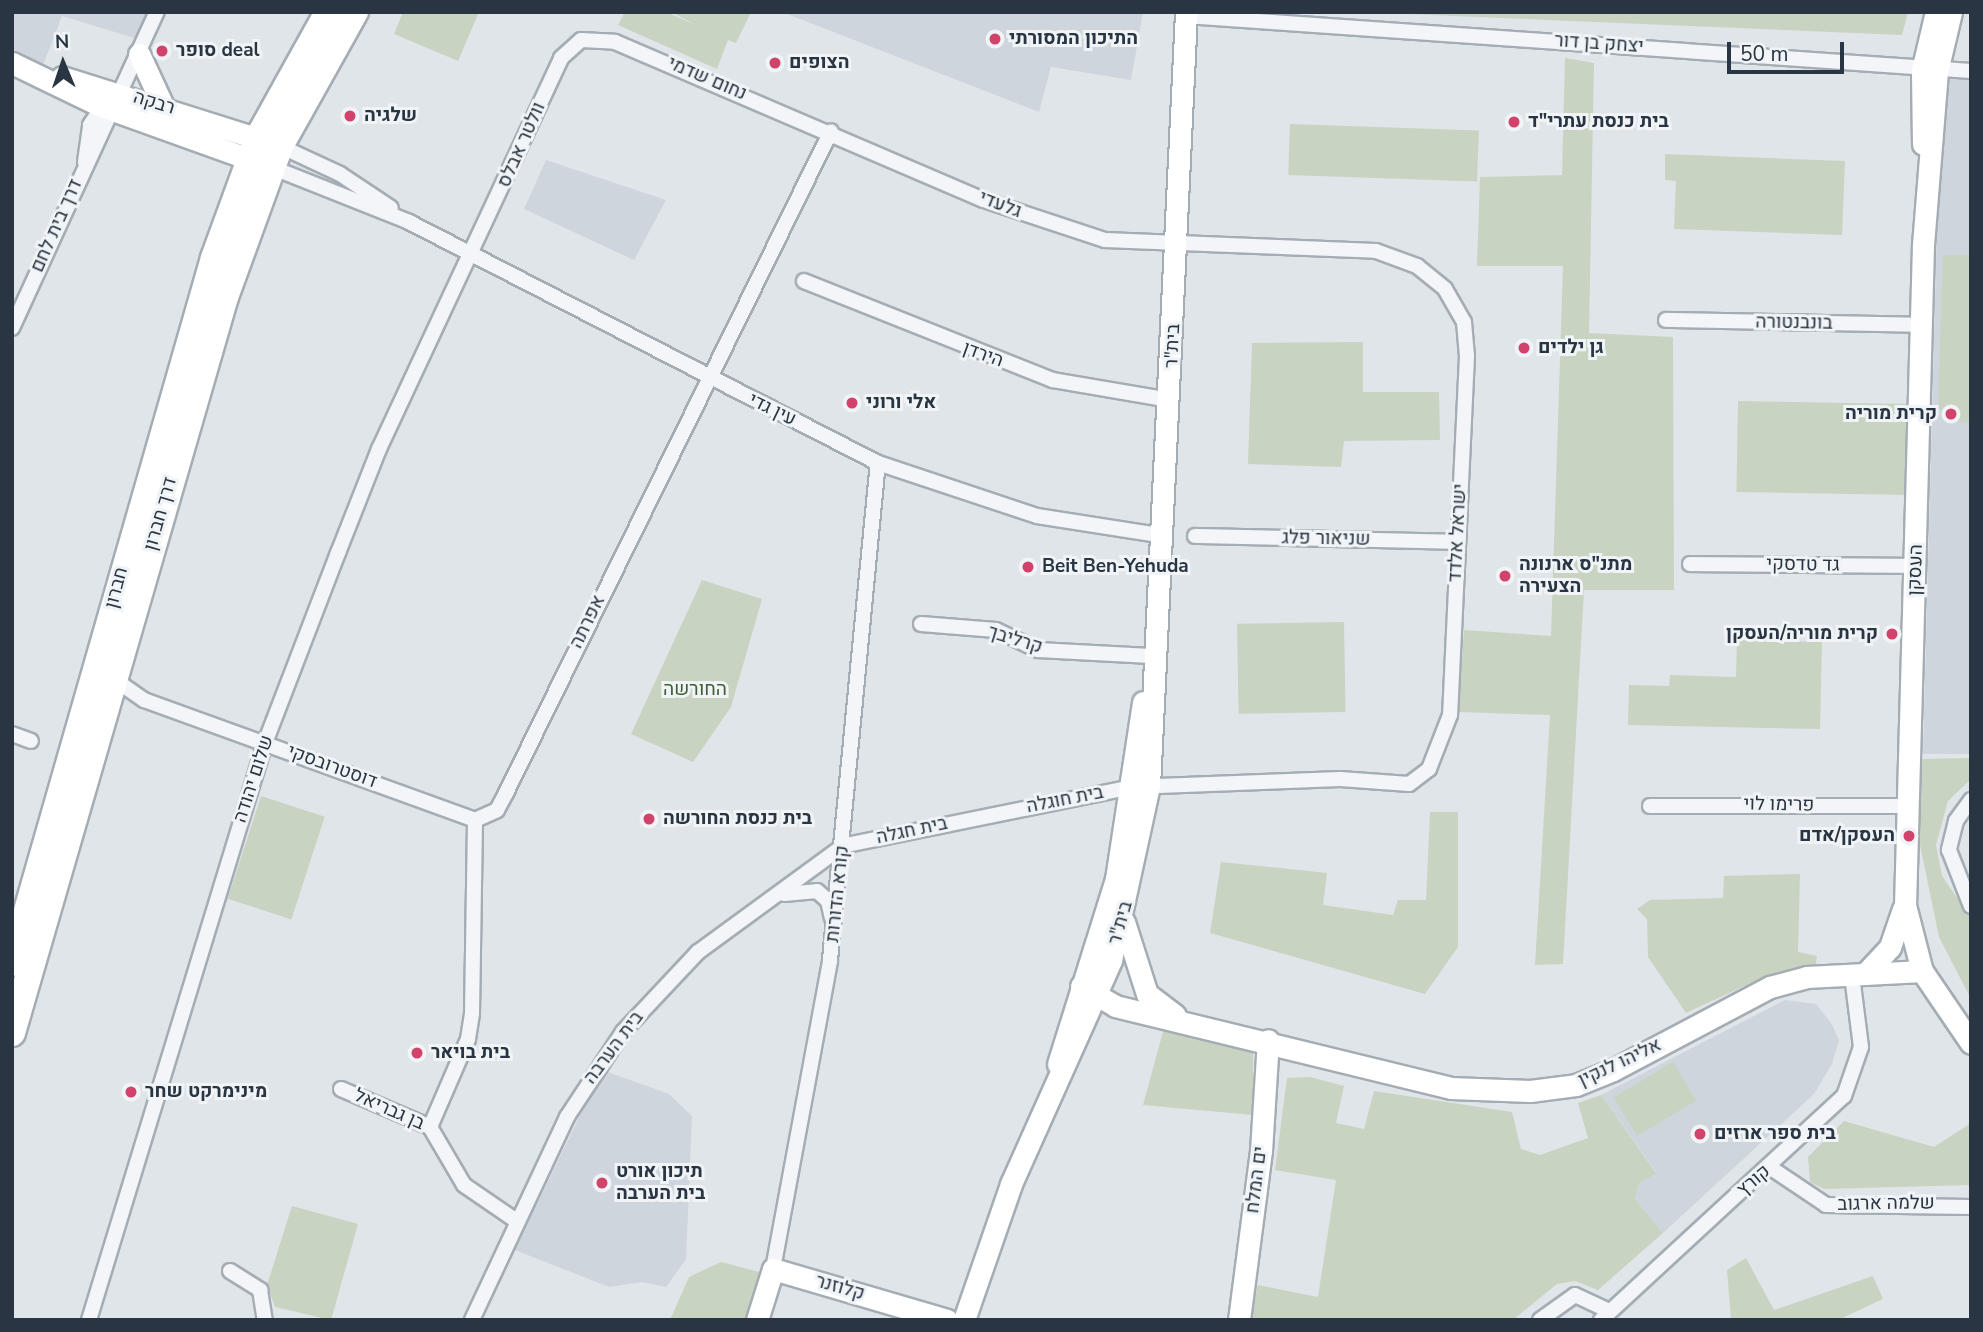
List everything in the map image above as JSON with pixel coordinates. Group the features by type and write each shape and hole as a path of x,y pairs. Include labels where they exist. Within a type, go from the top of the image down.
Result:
{"highway":[{"name":"דרך חברון","path":"12,1033 265,152 328,12"},
{"name":"דרך חברון","path":"265,152 355,12"},
{"name":"חברון","path":"12,963 188,338 265,152"}],"street":[{"name":"דרך בית לחם","path":"12,328 85,162 157,12"},
{"name":"יצחק בן דור","path":"1233,12 1275,21"},
{"name":"העסקן","path":"1922,971 1905,893 1930,71 1936,12"},
{"name":"העסקן","path":"1930,71 1951,12"},
{"name":"יצחק בן דור","path":"1187,14 1930,71 1971,71"},
{"name":"בית\"ר","path":"964,1320 1056,1076 1124,920 1151,666 1170,400 1179,245 1187,14"},
{"name":"נחום שדמי","path":"581,40 615,42 831,131"},
{"name":"וולטר אבלס","path":"472,256 561,58 581,40"},
{"path":"139,54 163,106"},
{"name":"רבקה","path":"19,66 113,103 265,152"},
{"name":"רבקה","path":"113,103 163,106 265,152"},
{"name":"גלעדי","path":"831,131 1030,216 1105,240 1179,245"},
{"name":"אפרתה","path":"475,820 497,810 506,793 831,131"},
{"name":"עין גדי","path":"265,152 408,222 878,463 1037,516 1159,535"},
{"name":"עין גדי","path":"265,152 340,174 408,222"},
{"name":"ישראל אלדד","path":"1140,786 1400,784 1418,778 1437,757 1450,715 1466,338 1445,289 1418,267 1376,251 1179,245"},
{"name":"שלום יהודה","path":"89,1320 265,743 379,449 472,256"},
{"name":"הירדן","path":"804,281 1053,380 1170,400"},
{"name":"בונבנטורה","path":"1666,320 1923,325"},
{"name":"קורא הדורות","path":"757,1320 773,1269 834,931 878,463"},
{"name":"שניאור פלג","path":"1195,536 1457,542"},
{"name":"גד טדסקי","path":"1690,564 1916,566"},
{"name":"קרליבך","path":"921,624 996,630 1038,650 1151,666"},
{"name":"דוסטרובסקי","path":"114,679 144,700 475,820"},
{"path":"12,734 31,741"},
{"name":"בית\"ר","path":"1092,990 1140,786"},
{"name":"בית חוגלה","path":"981,816 1140,786"},
{"path":"1971,800 1956,821 1950,849 1971,906"},
{"name":"פרימו לוי","path":"1650,806 1908,806"},
{"name":"בית חגלה","path":"843,846 981,816"},
{"path":"430,1127 468,1039 472,1013 475,820"},
{"name":"בית הערבה","path":"472,1320 567,1117 623,1032 698,952 760,904 843,846"},
{"path":"760,904 811,888 828,901 834,931"},
{"path":"1859,975 1898,932 1905,893"},
{"path":"1124,920 1147,994 1186,1021"},
{"path":"1922,971 1969,1039"},
{"name":"אליהו לנקין","path":"1092,990 1186,1021 1451,1088 1542,1090 1613,1070 1770,987 1859,975 1922,971"},
{"name":"קורץ","path":"1605,1315 1771,1168 1852,1084 1861,1047 1859,975"},
{"name":"ים המלח","path":"1239,1320 1261,1151 1268,1040"},
{"name":"בן גבריאל","path":"341,1089 430,1127 464,1185 517,1222"},
{"name":"שלמה ארגוב","path":"1771,1168 1826,1205 1971,1207"},
{"name":"קלוזנר","path":"773,1269 947,1320"},
{"path":"230,1271 260,1290 265,1320"},
{"path":"1540,1320 1575,1295 1605,1315"}],"shaded area":[{"path":"12,12 149,12 138,39 62,16 43,65 12,53"},
{"name":"התיכון המסורתי","path":"782,12 1143,12 1131,80 1051,67 1039,112"},
{"name":"קרית מוריה","path":"1941,74 1971,75 1971,754 1923,754"},
{"path":"546,160 666,200 634,260 524,209"},
{"name":"בית ספר ארזים","path":"1785,1000 1816,1004 1831,1023 1839,1040 1832,1064 1814,1094 1663,1233 1635,1199 1639,1184 1656,1172 1601,1095"},
{"path":"602,1070 669,1094 692,1116 686,1259 666,1287 642,1282 609,1287 515,1250"}],"green space":[{"path":"403,12 479,12 458,61 394,34"},
{"path":"625,12 666,12 696,25 671,12 751,12 736,43 728,40 717,69 618,25"},
{"path":"1360,12 1908,12 1902,35"},
{"path":"1565,58 1594,63 1589,333 1673,337 1674,590 1584,590 1563,964 1535,965 1550,715 1458,712 1464,630 1551,636 1563,266 1477,266 1480,177 1562,175"},
{"path":"1290,124 1479,131 1477,182 1288,175"},
{"path":"1665,154 1845,161 1842,235 1674,229 1676,181 1665,180"},
{"path":"1943,255 1971,255 1971,421 1962,423 1938,408"},
{"path":"1363,342 1363,392 1439,392 1440,440 1344,441 1341,467 1248,464 1252,343"},
{"path":"1738,401 1910,404 1908,495 1736,492"},
{"name":"החורשה","path":"702,580 762,599 731,707 693,762 631,734"},
{"path":"1344,622 1346,712 1239,714 1237,624"},
{"path":"1737,640 1822,642 1820,729 1628,725 1629,685 1669,686 1670,675 1736,677"},
{"path":"1971,758 1971,779 1948,801 1936,845 1942,876 1971,918 1971,999 1939,937 1919,840 1921,759"},
{"path":"261,796 325,817 291,919 228,899"},
{"path":"1430,812 1458,812 1458,947 1425,994 1210,933 1221,862 1327,873 1323,905 1393,915 1398,900 1426,900"},
{"path":"1800,874 1798,952 1817,956 1815,970 1768,975 1686,1013 1648,957 1647,919 1637,909 1650,900 1723,898 1724,876"},
{"path":"1164,1028 1253,1047 1253,1115 1143,1105"},
{"path":"1673,1062 1696,1101 1637,1136 1614,1098"},
{"path":"1310,1077 1344,1086 1336,1123 1364,1129 1374,1091 1512,1112 1521,1149 1540,1155 1588,1138 1578,1103 1601,1095 1656,1173 1639,1184 1635,1199 1663,1233 1598,1290 1575,1281 1557,1284 1513,1320 1249,1320 1258,1285 1318,1297 1336,1180 1275,1170 1287,1078"},
{"path":"1844,1121 1934,1147 1971,1123 1971,1185 1824,1189 1810,1182 1808,1157"},
{"path":"292,1206 358,1224 331,1320 275,1307 267,1285"},
{"path":"1746,1258 1774,1310 1873,1276 1883,1299 1838,1320 1731,1320 1727,1270"},
{"path":"721,1262 763,1273 744,1320 670,1320 689,1277"}],"place":[{"name":"התיכון המסורתי","path":"995,39"},
{"name":"סופר deal","path":"162,51"},
{"name":"הצופים","path":"775,63"},
{"name":"שלגיה","path":"350,116"},
{"name":"בית כנסת עתרי\"ד","path":"1514,122"},
{"name":"גן ילדים","path":"1524,348"},
{"name":"אלי ורוני","path":"852,403"},
{"name":"קרית מוריה","path":"1951,414"},
{"name":"Beit Ben-Yehuda","path":"1028,567"},
{"name":"מתנ\"ס ארנונה הצעירה","path":"1505,576"},
{"name":"קרית מוריה/העסקן","path":"1892,634"},
{"name":"בית כנסת החורשה","path":"649,819"},
{"name":"העסקן/אדם","path":"1909,836"},
{"name":"בית בויאר","path":"417,1053"},
{"name":"מינימרקט שחר","path":"131,1092"},
{"name":"בית ספר ארזים","path":"1700,1134"},
{"name":"תיכון אורט בית הערבה","path":"602,1183"}]}
